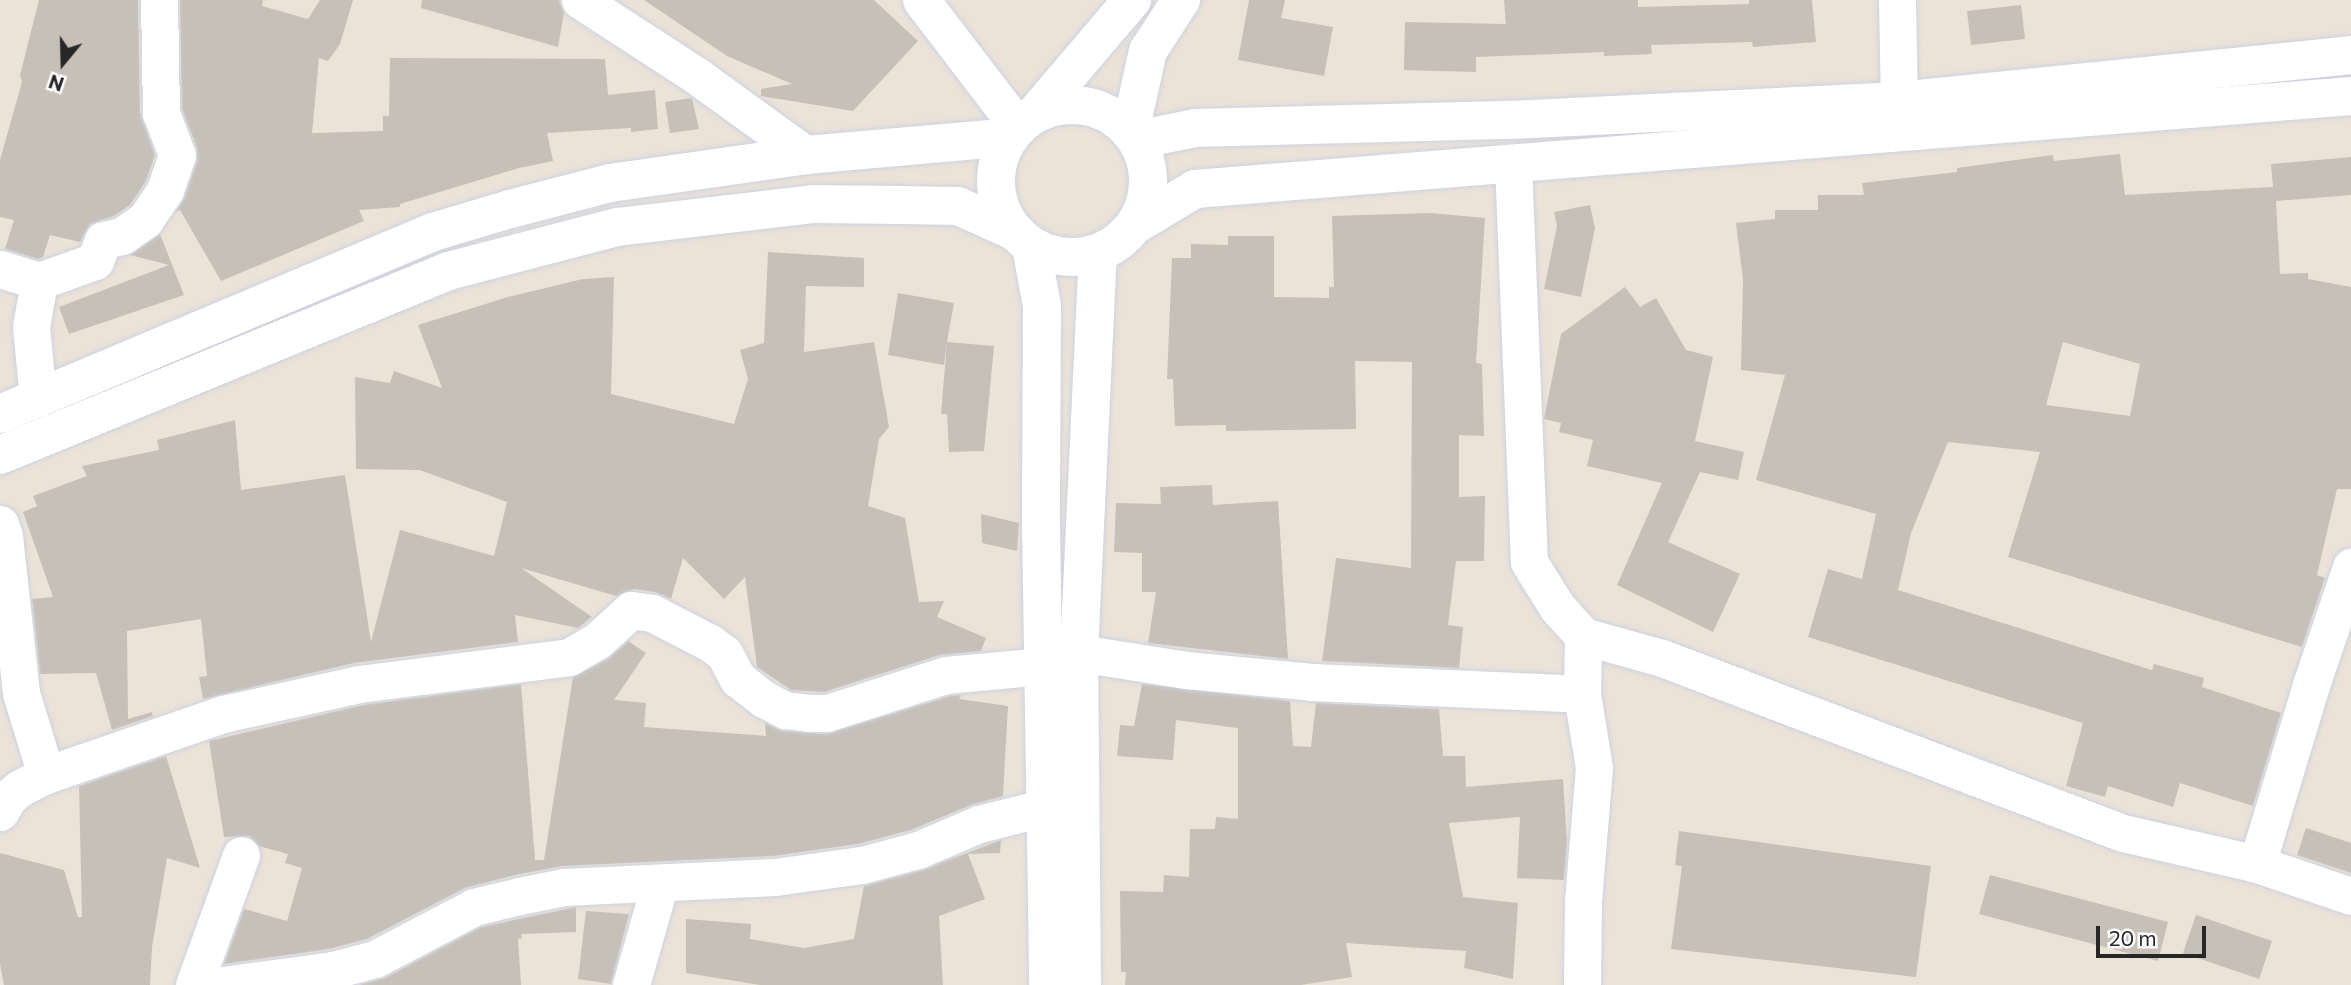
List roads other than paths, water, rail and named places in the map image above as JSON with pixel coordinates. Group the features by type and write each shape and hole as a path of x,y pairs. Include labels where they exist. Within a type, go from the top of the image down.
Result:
{"main road":[{"path":"1048,985 1043,666 1042,306 1023,238 1003,214 997,195 996,174 1000,155 1021,126 1132,0"},
{"path":"1133,136 1148,51 1181,0"},
{"path":"1133,136 1195,128 1511,120 1899,102 2351,55"},
{"path":"0,455 448,271 617,227 813,204 958,206 1064,257 1098,253 1118,242 1135,225 1195,189 2351,96"},
{"path":"0,414 433,232 610,183 1021,126 1060,106 1086,107 1110,115 1133,136 1145,161 1148,183 1142,212 1135,225"},
{"path":"1082,985 1079,653 1098,253"}],"street":[{"path":"0,270 39,281 95,261 103,240 122,236 145,220 165,190 177,155 161,113 159,0"},
{"path":"580,0 698,76 806,155"},
{"path":"921,0 1021,126"},
{"path":"1896,0 1899,102"},
{"path":"1513,164 1529,562 1557,607 1583,636 1662,658 2123,833 2257,864 2351,896"},
{"path":"38,398 31,327 39,281"},
{"path":"0,524 4,536 21,693 46,775"},
{"path":"2257,864 2311,685 2351,567"},
{"path":"0,812 9,797 20,788 46,775 223,713 359,684 569,657 597,640 631,610 652,613 710,643 724,653 738,679 764,699 785,710 827,713 946,675 1043,666"},
{"path":"1582,985 1583,901 1594,768 1582,694 1583,636"},
{"path":"1079,653 1186,670 1312,682 1582,694"},
{"path":"222,985 333,970 374,959 474,906 564,887 775,877 862,865 918,850 979,824 1046,807"},
{"path":"194,985 242,855"},
{"path":"631,985 660,883"}]}
